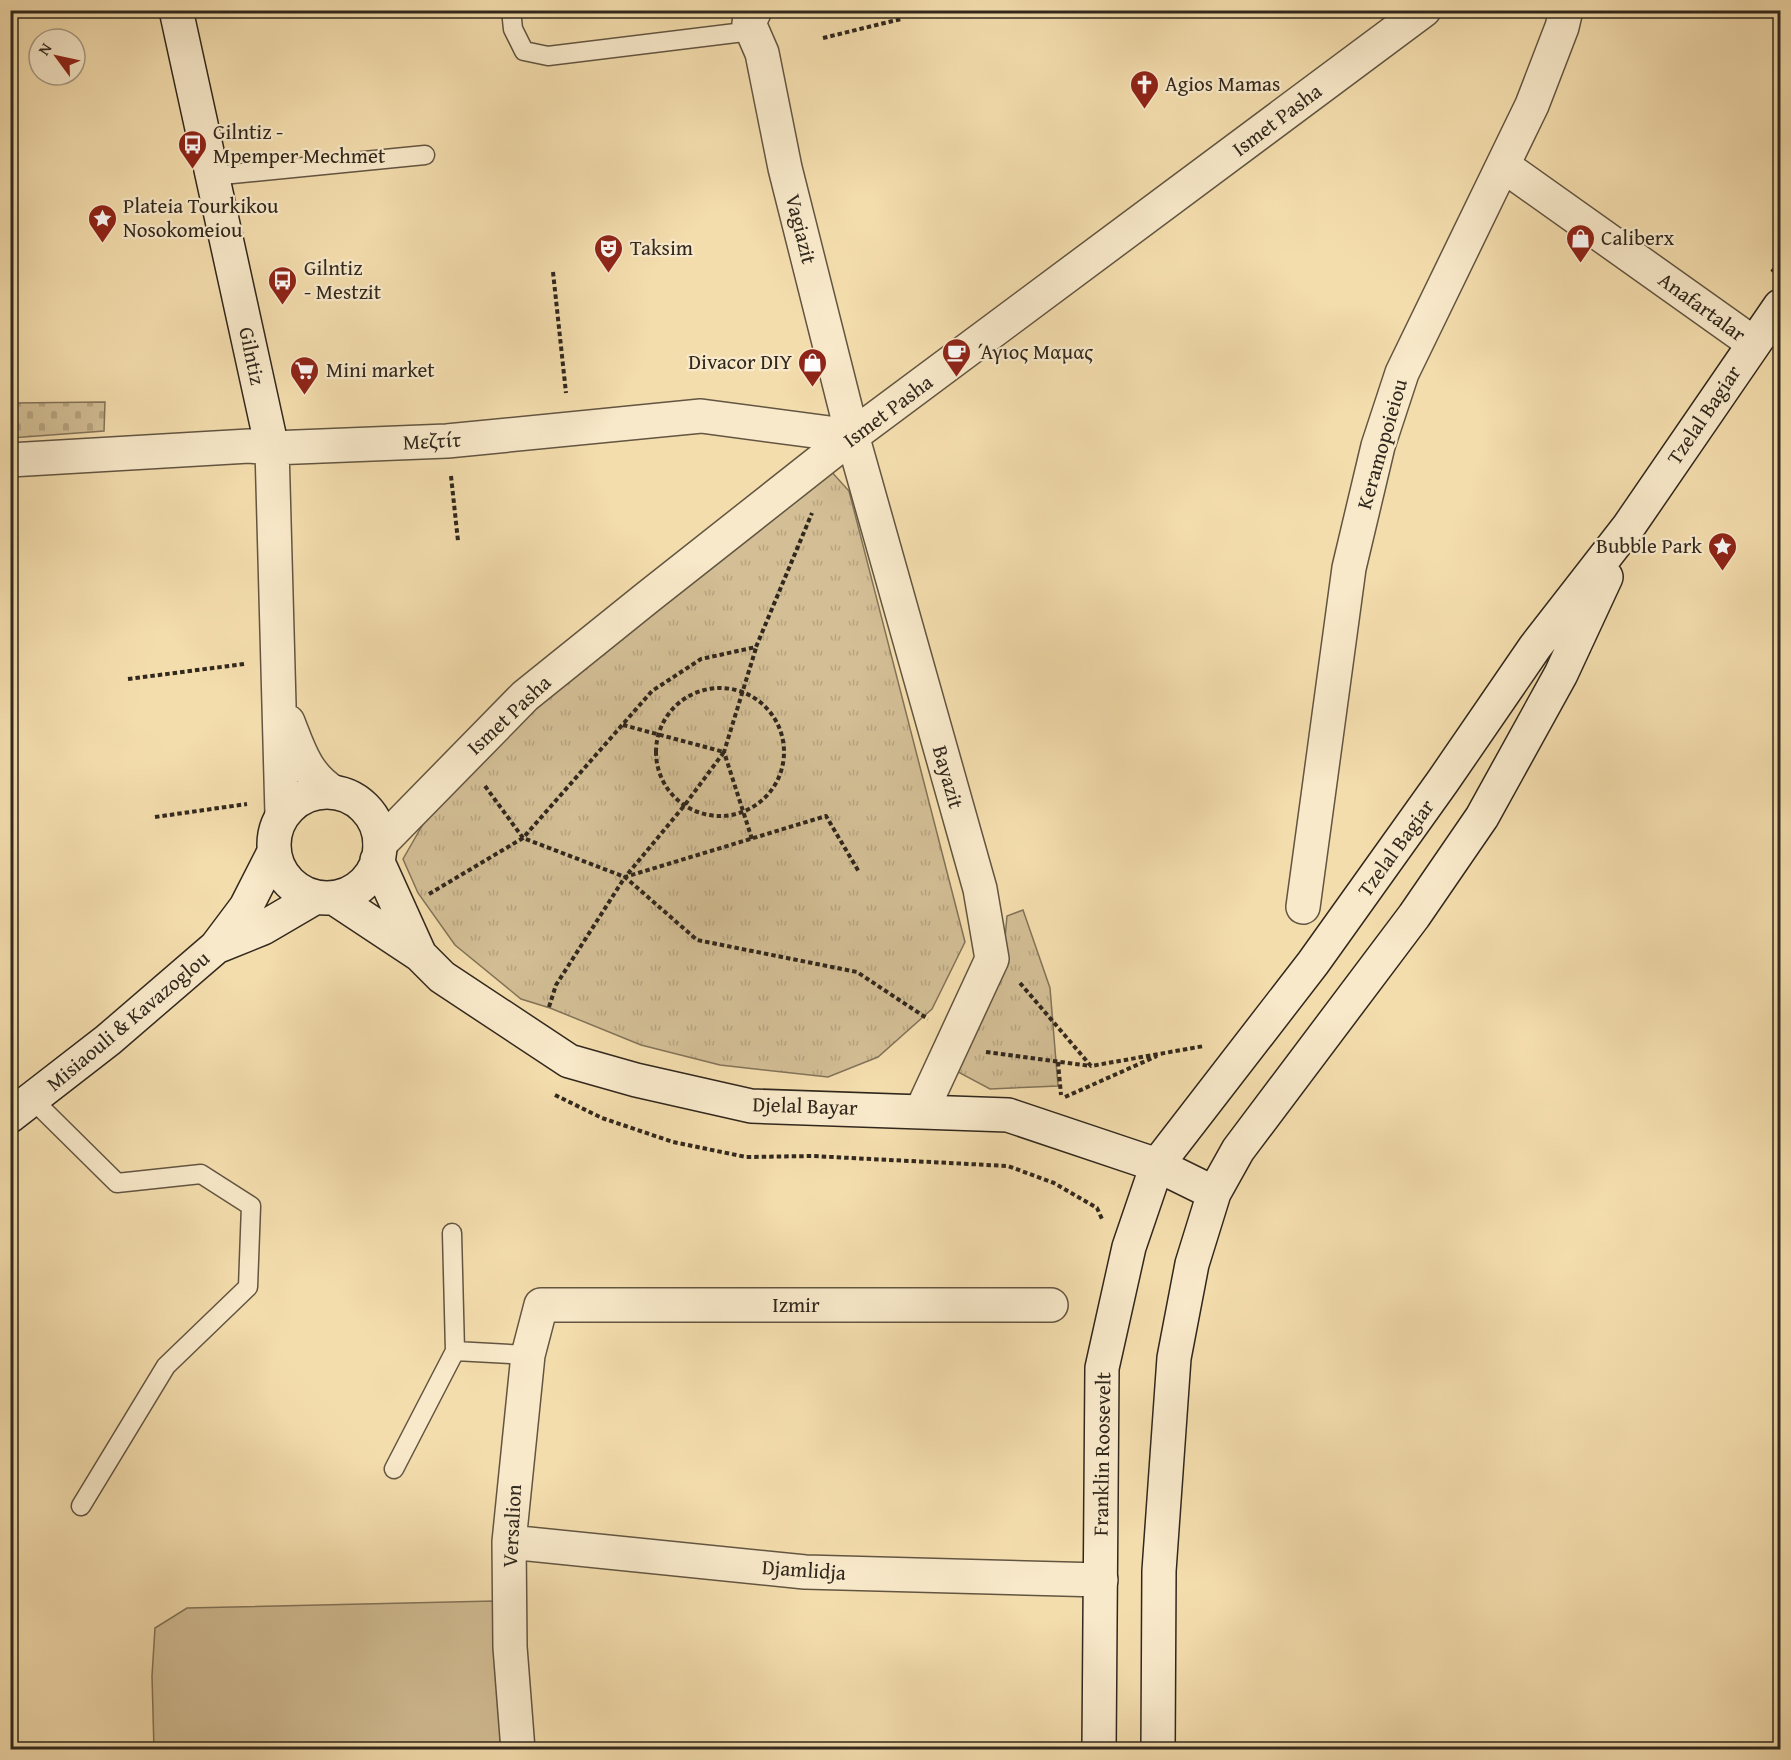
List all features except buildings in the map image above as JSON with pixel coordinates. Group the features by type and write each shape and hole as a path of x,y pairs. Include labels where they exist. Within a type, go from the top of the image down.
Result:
{"street":[{"name":"Gilntiz","path":"176,10 272,448 281,706 269,809"},
{"name":"Ismet Pasha","path":"379,852 525,696 852,436 1424,10"},
{"name":"Keramopoieiou","path":"1303,908 1349,568 1378,446 1402,374 1532,105 1562,27 1566,10"},
{"name":"Vagiazit","path":"747,19 762,53 785,168 852,436"},
{"name":"Anafartalar","path":"1504,166 1753,343"},
{"name":"Tzelal Bagiar","path":"1156,1165 1313,963 1443,782 1535,647 1629,526 1780,306"},
{"name":"Μεζτίτ","path":"10,460 249,446 272,448 447,441 701,416 852,436"},
{"name":"Bayazit","path":"852,436 980,889 992,959"},
{"name":"Tzelal Bagiar","path":"1214,1193 1238,1150 1414,916 1482,816 1561,674 1629,526"},
{"name":"Gilntiz","path":"281,706 306,767 318,782 333,792"},
{"path":"318,792 333,792 359,802 370,814 378,828 379,852 371,874 361,885 349,894 325,898 301,892 288,882 278,868 269,809 318,792"},
{"name":"Misiaouli & Kavazoglou","path":"21,1107 108,1040 216,947 246,907 274,852"},
{"name":"Djelal Bayar","path":"379,852 420,955"},
{"name":"Djelal Bayar","path":"325,898 420,955 442,977 568,1061 636,1080 751,1106 922,1110 1008,1115 1156,1165 1214,1193"},
{"name":"Misiaouli & Kavazoglou","path":"216,947 263,928 325,898"},
{"path":"922,1110 992,959"},
{"name":"Franklin Roosevelt","path":"1099,1749 1102,1368 1129,1247 1156,1165"},
{"path":"1158,1749 1159,1571 1174,1358 1192,1264 1214,1193"},
{"name":"Izmir","path":"540,1305 1051,1305"},
{"name":"Versalion","path":"518,1749 510,1647 509,1542 528,1355 540,1305"},
{"name":"Djamlidja","path":"509,1542 805,1572 1101,1580"}],"lane":[{"path":"511,10 513,29 525,51 548,56 747,19"},
{"path":"212,176 425,155"},
{"path":"21,1107 117,1183 201,1174 251,1206 248,1287 166,1366 81,1506"},
{"path":"394,1469 455,1351 453,1233"},
{"path":"455,1351 528,1355"}],"path":[{"path":"824,38 901,19"},
{"path":"553,272 570,430"},
{"path":"447,441 458,541"},
{"path":"548,1013 556,985 625,877 684,806 724,752 756,647 815,504"},
{"path":"426,896 523,838 652,691 701,659 756,647"},
{"path":"128,679 249,664"},
{"path":"722,687 742,691 762,702 776,719 784,740 784,762 777,783 763,801 744,813 724,817 714,816 684,806 669,793 659,774 655,754 658,734 667,715 682,700 701,690 722,687"},
{"path":"623,725 724,752"},
{"path":"724,752 752,839"},
{"path":"478,777 523,838 625,877 697,940 857,972 931,1021"},
{"path":"155,818 269,809"},
{"path":"625,877 826,816 860,872"},
{"path":"992,959 1014,976 1091,1066"},
{"path":"981,1049 988,1053 1091,1066 1216,1044"},
{"path":"1058,1062 1062,1099 1163,1053"},
{"path":"551,1092 602,1118 673,1142 746,1157 812,1156 1008,1166 1054,1183 1097,1208 1106,1226"}],"green space":[{"path":"105,402 104,431 11,438 11,403"},
{"path":"829,469 849,491 965,942 932,1009 878,1057 828,1077 720,1065 641,1045 550,1008 521,999 455,945 418,893 403,859 426,819 533,697"},
{"path":"1023,910 1050,988 1058,1086 990,1089 958,1072 1003,961 1007,916"},
{"path":"494,1601 501,1749 154,1750 152,1676 155,1628 187,1608"}],"place":[{"name":"Agios Mamas","path":"1144,110"},
{"name":"Gilntiz - Mpemper Mechmet","path":"192,170"},
{"name":"Plateia Tourkikou Nosokomeiou","path":"102,244"},
{"name":"Caliberx","path":"1580,264"},
{"name":"Taksim","path":"609,274"},
{"name":"Gilntiz - Mestzit","path":"283,306"},
{"name":"Άγιος Μαμας","path":"957,378"},
{"name":"Divacor DIY","path":"813,388"},
{"name":"Mini market","path":"305,396"},
{"name":"Bubble Park","path":"1723,572"}]}
